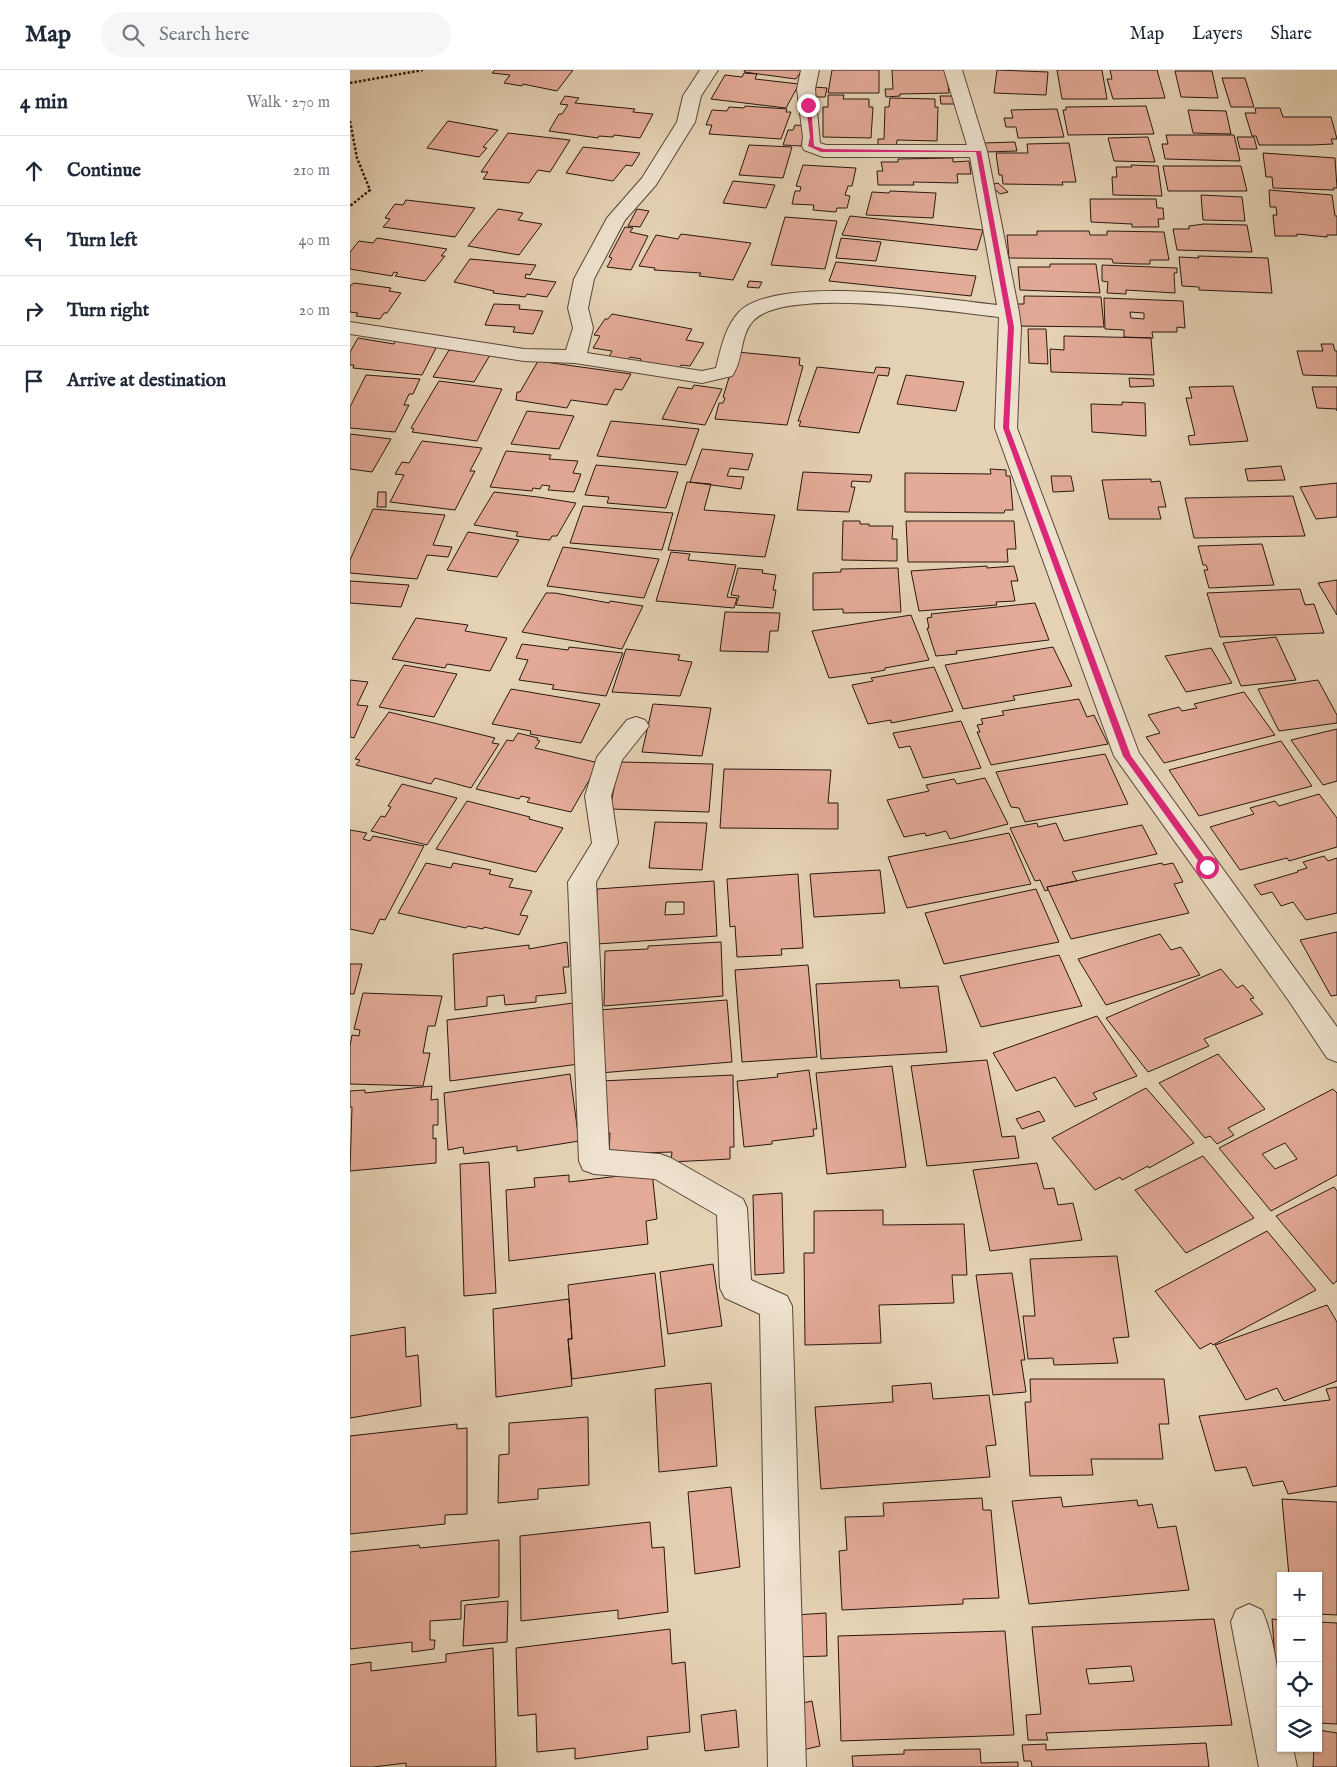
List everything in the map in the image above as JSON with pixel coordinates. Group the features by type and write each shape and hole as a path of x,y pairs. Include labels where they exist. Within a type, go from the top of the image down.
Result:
{"street":[{"path":"575,357 583,328 578,308 584,278 617,218 648,180 686,122 692,96 709,70"},
{"path":"810,70 806,89 812,137 811,146 823,151 978,151"},
{"path":"953,70 978,151 1009,312 1011,327 1006,428 1127,756 1299,993 1337,1050"},
{"path":"350,328 524,355 575,357 702,377 726,372 738,327 753,311 790,298 860,298 1009,312"},
{"path":"636,726 610,757 598,796 605,843 582,882 594,1161 660,1167 732,1208 736,1288 776,1306 787,1767"},
{"path":"1249,1622 1278,1767"}],"path":[{"path":"350,83 423,70"},
{"path":"350,121 357,158 370,190 350,206"}],"building":[{"path":"495,70 573,70 557,91 523,84 522,86 504,83 510,75 492,73"},
{"path":"745,70 802,70 796,79 744,72"},
{"path":"832,70 879,70 879,93 828,93"},
{"path":"892,70 946,70 949,93 900,94 900,96 886,97 885,89 893,89"},
{"path":"997,70 1048,72 1046,95 994,93"},
{"path":"1057,70 1102,70 1107,99 1062,99"},
{"path":"1110,70 1157,70 1165,98 1113,99 1107,79 1112,79"},
{"path":"1175,71 1212,71 1218,98 1181,97"},
{"path":"744,73 757,74 755,79 799,84 786,108 711,99 725,75 742,77"},
{"path":"1222,78 1245,78 1254,107 1231,107"},
{"path":"814,87 827,88 825,97 812,97"},
{"path":"828,95 844,95 843,99 869,99 869,107 873,107 871,138 823,137 823,107 828,107"},
{"path":"565,96 579,98 575,103 635,109 633,112 653,114 640,138 614,135 613,137 599,136 598,138 549,131 559,114 562,114 568,105 560,104"},
{"path":"940,96 954,96 955,104 941,104"},
{"path":"890,98 935,99 935,107 938,107 937,141 897,140 896,149 878,148 878,139 884,139 885,107 889,107"},
{"path":"745,106 787,109 786,112 791,112 781,139 709,134 712,125 706,125 712,110 727,111 729,107 744,108"},
{"path":"1146,106 1154,134 1068,135 1063,110 1066,110 1066,107"},
{"path":"1255,108 1280,108 1283,117 1331,117 1337,139 1331,139 1333,144 1259,145 1256,136 1252,136 1245,113 1256,113"},
{"path":"1057,109 1064,137 1018,138 1016,127 1006,127 1004,118 1013,118 1011,110"},
{"path":"1188,110 1226,111 1231,134 1193,133"},
{"path":"448,121 498,130 483,147 487,148 479,157 427,148"},
{"path":"795,125 807,126 801,146 783,145 788,130 793,130"},
{"path":"508,133 570,140 550,172 538,170 529,183 483,179 488,172 481,172"},
{"path":"1166,135 1234,135 1240,161 1165,159 1162,144 1168,144"},
{"path":"1148,137 1155,162 1114,161 1108,138"},
{"path":"1237,137 1254,137 1257,149 1240,149"},
{"path":"1015,142 1017,151 986,152 984,143"},
{"path":"1069,143 1076,182 1062,182 1063,185 1003,184 1002,175 999,175 996,153 1028,153 1027,144"},
{"path":"749,145 792,147 783,178 739,175"},
{"path":"583,147 640,153 632,166 626,165 613,181 566,173"},
{"path":"1263,153 1335,158 1337,188 1333,188 1334,190 1273,188 1272,177 1266,177"},
{"path":"953,158 953,162 969,161 971,174 957,174 958,183 913,182 914,185 878,185 877,171 883,171 881,162 898,162 898,159"},
{"path":"803,165 856,168 852,186 848,186 845,195 850,196 847,208 837,208 836,212 813,210 814,205 792,204 795,191 800,191 801,187 796,186"},
{"path":"1131,165 1158,166 1162,196 1113,195 1112,177 1117,177 1116,167 1132,167"},
{"path":"1163,166 1241,166 1247,191 1168,191"},
{"path":"733,181 775,185 766,208 723,203"},
{"path":"998,183 1008,192 1000,194 990,185"},
{"path":"1269,190 1332,195 1335,216 1337,216 1337,235 1327,235 1327,237 1297,234 1297,236 1275,236 1273,215 1277,215 1276,207 1270,207"},
{"path":"890,191 936,193 933,218 866,215 872,192 889,193"},
{"path":"1201,195 1242,197 1245,221 1203,220"},
{"path":"1090,199 1156,199 1157,208 1163,208 1164,219 1158,219 1159,227 1132,227 1132,224 1091,222"},
{"path":"406,200 475,208 455,237 383,227 390,219 385,218 395,204 403,205"},
{"path":"498,209 523,213 518,220 542,224 519,255 468,246"},
{"path":"637,209 649,211 640,227 628,226"},
{"path":"850,216 983,230 977,250 842,235"},
{"path":"785,217 837,221 825,269 771,265"},
{"path":"1204,224 1247,225 1252,252 1177,250 1173,229 1189,229 1189,226"},
{"path":"625,227 633,228 630,232 648,236 631,270 607,267 612,258 609,257"},
{"path":"1037,231 1089,231 1090,235 1107,235 1107,231 1164,232 1169,260 1150,260 1150,264 1140,264 1113,263 1112,259 1009,258 1007,235 1037,235"},
{"path":"681,234 751,243 733,280 699,276 701,273 654,270 655,268 639,266 656,235 678,239"},
{"path":"377,238 447,249 441,256 445,256 425,281 395,276 398,273 394,272 392,276 350,269 350,252 359,241 373,243"},
{"path":"841,238 881,242 876,261 836,258"},
{"path":"1198,256 1268,258 1272,293 1199,290 1199,287 1182,286 1179,257 1199,258"},
{"path":"470,259 536,265 530,275 526,274 525,278 556,282 547,297 527,294 525,297 493,293 494,291 454,282"},
{"path":"836,262 976,276 971,296 829,281"},
{"path":"1050,264 1096,264 1100,293 1020,290 1018,267 1050,267"},
{"path":"1102,265 1177,268 1177,273 1174,273 1175,293 1126,290 1126,294 1107,293 1108,282 1102,281"},
{"path":"749,281 762,282 759,288 747,287"},
{"path":"354,283 391,288 389,291 401,293 387,313 384,313 380,319 356,316 358,313 350,312 350,286"},
{"path":"1024,296 1101,297 1104,327 1016,326 1015,304 1024,304"},
{"path":"1104,298 1183,301 1185,328 1177,327 1177,332 1152,332 1153,338 1124,337 1124,330 1105,329","holes":["1130,312 1144,313 1144,319 1131,318"]},
{"path":"494,304 520,305 519,309 543,311 533,334 513,332 515,327 485,325"},
{"path":"612,314 692,329 686,340 704,343 690,366 681,365 679,368 640,362 641,359 630,357 628,360 609,357 612,351 593,348 600,336 594,335 605,319 608,319"},
{"path":"1028,329 1046,329 1048,364 1029,363"},
{"path":"1064,336 1151,338 1154,375 1051,372 1050,349 1064,350"},
{"path":"358,338 394,344 396,340 438,344 422,375 353,368 354,365 350,365 350,352"},
{"path":"1321,344 1333,344 1335,351 1337,351 1337,376 1303,375 1297,351 1323,351"},
{"path":"449,350 490,355 474,382 433,377"},
{"path":"737,352 800,358 799,365 803,366 787,425 715,419 719,403 723,403 725,398 723,397"},
{"path":"538,361 631,374 622,390 615,389 607,405 571,400 567,408 516,400 517,392 520,392"},
{"path":"817,367 874,373 876,367 890,368 888,376 878,375 859,433 799,426 801,421 798,421"},
{"path":"366,375 420,379 413,394 409,394 404,405 409,405 395,432 350,428 350,407"},
{"path":"906,375 964,382 956,411 897,404"},
{"path":"1129,378 1153,379 1154,386 1130,387"},
{"path":"439,381 502,389 477,441 412,432 414,429 411,428"},
{"path":"694,385 722,389 705,425 662,419 678,387 692,389"},
{"path":"1233,386 1248,441 1190,445 1188,436 1195,435 1186,398 1192,398 1189,387"},
{"path":"1312,387 1337,387 1337,409 1317,408"},
{"path":"1122,402 1145,403 1146,436 1092,432 1091,404 1122,405"},
{"path":"527,411 574,416 559,449 511,444"},
{"path":"611,421 699,429 686,465 597,456"},
{"path":"350,434 391,439 372,472 350,469"},
{"path":"422,441 482,448 470,471 475,471 455,510 390,502 404,475 395,474 402,462 409,463"},
{"path":"702,449 753,454 748,470 730,468 727,476 744,477 741,489 690,482"},
{"path":"506,451 551,455 549,459 578,461 573,473 581,474 574,492 548,490 550,486 542,485 540,489 533,488 532,491 490,487"},
{"path":"596,465 678,472 666,508 607,503 609,497 585,495"},
{"path":"1281,466 1285,480 1248,481 1245,469"},
{"path":"990,469 1006,470 1006,476 1010,476 1013,510 1005,510 1004,513 905,512 905,473 991,474"},
{"path":"803,472 872,475 870,482 852,481 851,487 855,487 849,512 797,510"},
{"path":"1051,476 1071,476 1074,491 1053,492"},
{"path":"1151,479 1151,482 1160,481 1166,507 1158,507 1161,519 1109,519 1102,480"},
{"path":"687,482 711,484 704,510 775,515 765,557 668,550"},
{"path":"1337,483 1337,517 1316,519 1300,487"},
{"path":"378,492 386,492 386,507 377,507"},
{"path":"494,492 576,503 557,536 552,536 550,540 516,536 518,532 474,525"},
{"path":"1293,496 1305,536 1194,538 1185,498"},
{"path":"583,506 673,513 662,550 570,543"},
{"path":"373,509 445,515 433,545 452,547 448,557 427,555 417,579 350,573 350,560"},
{"path":"843,521 860,521 860,524 869,524 869,526 893,526 892,539 897,539 897,561 842,560"},
{"path":"906,521 1014,521 1016,549 1007,549 1008,562 908,562"},
{"path":"468,532 519,540 497,577 447,570"},
{"path":"1262,544 1274,585 1209,588 1204,570 1208,570 1206,565 1203,565 1198,546"},
{"path":"563,547 659,559 644,598 547,586"},
{"path":"671,552 690,554 688,560 736,565 727,597 737,598 734,608 656,601"},
{"path":"987,566 987,568 1014,566 1018,581 1011,581 1015,601 996,602 997,605 919,611 911,571"},
{"path":"738,568 763,570 762,573 776,575 773,590 776,590 773,608 736,605 739,596 731,595"},
{"path":"898,568 901,612 843,613 843,609 813,610 813,573 841,572 841,569"},
{"path":"1337,580 1337,615 1318,583"},
{"path":"350,581 409,585 401,607 350,603"},
{"path":"1300,589 1305,605 1314,604 1324,633 1220,637 1207,593"},
{"path":"546,593 609,603 610,601 643,606 622,649 522,632"},
{"path":"1035,603 1049,640 956,651 957,654 936,656 927,628 929,628 927,618 932,617 931,614"},
{"path":"725,612 780,613 778,631 770,631 768,652 720,651"},
{"path":"911,615 929,660 885,668 885,670 875,672 829,678 812,631"},
{"path":"416,618 468,625 465,631 507,638 490,671 447,664 445,668 392,659"},
{"path":"1276,637 1296,680 1241,686 1223,643"},
{"path":"522,644 568,650 569,647 623,653 606,696 552,689 554,685 519,680 528,660 516,658"},
{"path":"1053,647 1072,686 1013,696 1015,700 963,709 945,665"},
{"path":"1211,648 1232,683 1186,692 1165,656"},
{"path":"626,649 680,655 678,660 692,662 680,696 612,692"},
{"path":"404,665 457,674 434,717 379,707"},
{"path":"934,667 953,711 891,723 891,720 868,724 852,685 873,681 871,678"},
{"path":"350,680 368,682 357,705 368,706 354,738 350,737"},
{"path":"1318,680 1337,715 1337,723 1279,731 1258,689"},
{"path":"511,689 600,704 581,743 530,734 531,731 492,724"},
{"path":"1244,692 1275,735 1164,763 1146,737 1160,733 1148,715 1179,707 1182,711 1197,708 1194,704"},
{"path":"1079,699 1087,717 1094,715 1108,744 991,765 977,732 980,732 977,725 983,724 981,719 1004,715 1002,711"},
{"path":"653,704 711,708 702,756 642,752"},
{"path":"389,712 495,738 492,743 499,744 471,788 435,778 431,784 356,765 360,760 355,759"},
{"path":"961,721 981,768 923,778 910,746 899,748 893,733"},
{"path":"1337,729 1337,781 1323,785 1291,740"},
{"path":"518,733 538,738 537,740 540,741 535,748 599,763 571,812 527,802 530,798 521,796 519,799 476,789 507,740 513,741"},
{"path":"1281,741 1312,786 1199,816 1169,770"},
{"path":"1105,754 1128,804 1025,822 1019,808 1011,807 996,772"},
{"path":"619,762 713,764 709,812 610,809"},
{"path":"724,769 831,770 828,803 838,803 838,829 720,828"},
{"path":"985,778 1008,824 950,839 946,831 926,836 925,833 904,837 887,800 929,791 926,785 954,779 957,784"},
{"path":"402,784 457,798 427,845 371,831 381,816 385,817 391,807 388,806"},
{"path":"1319,794 1337,818 1337,847 1289,861 1287,858 1240,870 1210,827 1254,814 1250,808 1275,801 1279,806"},
{"path":"467,801 530,817 529,819 563,828 536,872 436,849"},
{"path":"655,822 707,823 702,870 649,868"},
{"path":"1037,823 1038,827 1056,823 1064,841 1142,825 1157,854 1072,872 1077,881 1047,887 1048,890 1045,891 1040,880 1035,881 1010,828"},
{"path":"350,830 367,833 363,839 370,841 373,836 424,846 385,920 380,919 373,934 350,929"},
{"path":"1009,833 1031,884 907,908 888,857"},
{"path":"1324,856 1328,861 1337,858 1337,913 1306,920 1293,902 1281,906 1272,892 1261,895 1254,885 1298,872 1307,868 1303,862"},
{"path":"426,863 451,868 453,863 491,870 489,874 513,879 509,887 532,891 520,915 528,916 519,935 484,927 483,929 468,926 466,928 398,913"},
{"path":"1162,863 1163,865 1173,863 1183,882 1174,884 1189,913 1071,939 1047,887"},
{"path":"880,870 885,913 814,917 810,874"},
{"path":"798,874 803,948 781,949 782,955 737,957 735,926 730,927 727,879"},
{"path":"714,881 717,936 597,944 597,889","holes":["666,902 684,902 684,914 665,915"]},
{"path":"1036,889 1059,942 944,964 925,913"},
{"path":"1337,932 1337,995 1331,996 1300,940"},
{"path":"1160,934 1171,950 1181,947 1200,975 1106,1005 1078,959"},
{"path":"567,942 569,967 563,967 566,993 536,996 536,1002 505,1005 504,995 487,997 487,1006 455,1010 453,954 529,945 529,949"},
{"path":"721,942 723,996 604,1006 605,951 648,949 648,946"},
{"path":"1059,955 1082,1006 981,1027 960,976"},
{"path":"350,964 362,964 354,994 350,994"},
{"path":"808,965 817,1057 742,1062 735,970"},
{"path":"1221,969 1237,988 1243,985 1254,998 1250,999 1263,1014 1204,1039 1209,1046 1148,1072 1106,1018"},
{"path":"899,980 900,988 938,986 947,1052 821,1059 816,984"},
{"path":"363,993 442,996 435,1026 428,1026 423,1053 430,1053 423,1086 350,1084 350,1046 352,1035 359,1036 360,1030 354,1029"},
{"path":"727,1000 732,1062 600,1073 599,1010"},
{"path":"573,1003 579,1064 450,1081 447,1020"},
{"path":"1097,1016 1137,1076 1093,1093 1097,1099 1075,1107 1055,1077 1016,1091 993,1053"},
{"path":"1218,1054 1265,1109 1228,1128 1234,1135 1217,1144 1210,1136 1205,1138 1159,1083"},
{"path":"987,1060 1002,1137 1015,1136 1019,1158 927,1166 911,1066"},
{"path":"892,1066 906,1167 827,1174 816,1073"},
{"path":"809,1070 817,1129 813,1129 814,1136 772,1141 772,1144 744,1147 737,1081 778,1077 777,1074"},
{"path":"570,1074 579,1141 517,1151 517,1146 464,1154 463,1147 448,1150 444,1093"},
{"path":"733,1075 734,1147 730,1147 730,1159 671,1162 672,1152 609,1154 610,1133 599,1134 601,1081"},
{"path":"432,1086 431,1100 438,1099 438,1125 433,1125 433,1139 436,1138 436,1163 350,1171 352,1107 350,1107 350,1091 365,1090 365,1093"},
{"path":"1146,1088 1194,1143 1149,1168 1148,1166 1122,1180 1120,1177 1095,1190 1052,1138"},
{"path":"1333,1089 1337,1093 1337,1175 1271,1211 1219,1148","holes":["1285,1143 1297,1159 1275,1169 1262,1154"]},
{"path":"1039,1111 1045,1121 1022,1129 1016,1119"},
{"path":"1203,1156 1254,1218 1186,1253 1135,1190"},
{"path":"489,1162 496,1293 464,1296 460,1164"},
{"path":"1037,1163 1044,1189 1054,1188 1058,1205 1073,1203 1082,1240 990,1251 973,1170"},
{"path":"652,1172 657,1219 646,1221 648,1244 509,1261 506,1190 535,1187 534,1178 569,1175 569,1182"},
{"path":"1334,1187 1337,1191 1337,1281 1333,1284 1276,1216"},
{"path":"782,1193 784,1273 755,1275 753,1195"},
{"path":"883,1210 883,1225 964,1224 967,1275 952,1275 954,1303 879,1305 881,1343 805,1345 804,1253 814,1253 814,1211"},
{"path":"1267,1231 1316,1290 1213,1345 1211,1343 1200,1349 1155,1291"},
{"path":"1117,1256 1129,1337 1113,1338 1118,1363 1054,1365 1053,1358 1028,1359 1023,1316 1035,1316 1030,1259"},
{"path":"713,1264 722,1326 668,1334 660,1272"},
{"path":"655,1273 665,1366 572,1379 568,1339 572,1339 568,1285"},
{"path":"1012,1273 1025,1360 1021,1360 1026,1392 993,1395 976,1275"},
{"path":"569,1299 572,1339 568,1339 572,1386 496,1397 493,1309"},
{"path":"1327,1305 1337,1322 1337,1381 1284,1401 1277,1388 1246,1400 1215,1345"},
{"path":"405,1327 406,1357 418,1355 421,1406 350,1418 350,1336"},
{"path":"1030,1379 1164,1379 1169,1424 1159,1424 1163,1459 1091,1459 1093,1475 1030,1476 1025,1402 1031,1402"},
{"path":"711,1383 717,1466 659,1472 655,1389"},
{"path":"931,1383 933,1399 989,1395 996,1445 986,1446 990,1477 821,1489 815,1407 893,1402 892,1386"},
{"path":"1337,1387 1337,1486 1288,1494 1283,1481 1253,1486 1246,1467 1215,1471 1199,1416 1330,1400 1326,1389"},
{"path":"588,1417 589,1485 538,1489 538,1499 498,1503 499,1455 509,1454 509,1423"},
{"path":"457,1424 457,1429 467,1428 467,1514 445,1515 445,1524 350,1534 350,1436"},
{"path":"731,1487 740,1567 695,1574 688,1492"},
{"path":"1061,1497 1063,1507 1137,1500 1138,1506 1152,1504 1158,1528 1176,1526 1189,1590 1029,1604 1012,1501"},
{"path":"982,1498 983,1510 991,1510 999,1598 963,1599 963,1604 842,1610 839,1551 847,1550 845,1517 884,1516 883,1503"},
{"path":"1282,1499 1337,1502 1337,1615 1322,1614 1322,1572 1289,1572"},
{"path":"650,1522 652,1548 664,1547 668,1612 618,1619 618,1610 521,1621 520,1536"},
{"path":"499,1540 499,1597 461,1601 461,1619 430,1621 430,1640 435,1640 434,1649 412,1652 412,1642 350,1649 350,1552 419,1545 420,1548"},
{"path":"508,1601 507,1642 463,1646 465,1605"},
{"path":"826,1613 827,1656 795,1657 795,1615"},
{"path":"1214,1619 1232,1725 1046,1733 1048,1740 1028,1740 1026,1715 1041,1714 1032,1627","holes":["1131,1666 1134,1681 1089,1684 1086,1669"]},
{"path":"1272,1619 1277,1620 1277,1683"},
{"path":"1322,1622 1337,1623 1337,1724 1322,1723"},
{"path":"670,1629 672,1664 685,1662 690,1732 647,1737 648,1749 575,1759 575,1748 537,1752 536,1714 518,1716 516,1648"},
{"path":"1005,1631 1014,1735 841,1741 838,1636"},
{"path":"493,1648 496,1767 406,1767 406,1763 373,1767 350,1767 350,1665 371,1662 371,1671 446,1662 446,1654"},
{"path":"812,1701 820,1746 802,1750 793,1705"},
{"path":"736,1710 739,1747 705,1751 701,1715"},
{"path":"1322,1731 1337,1733 1337,1767 1313,1767 1314,1752 1322,1752"},
{"path":"1206,1743 1209,1767 1032,1767 1031,1761 1024,1761 1022,1745 1046,1744 1046,1750"},
{"path":"980,1749 981,1763 1018,1762 1018,1767 853,1767 852,1756 904,1754 904,1750"}],"route":[{"path":"808,105 812,137 811,146 823,151 978,151 1011,327 1006,428 1127,756 1207,867"}]}
